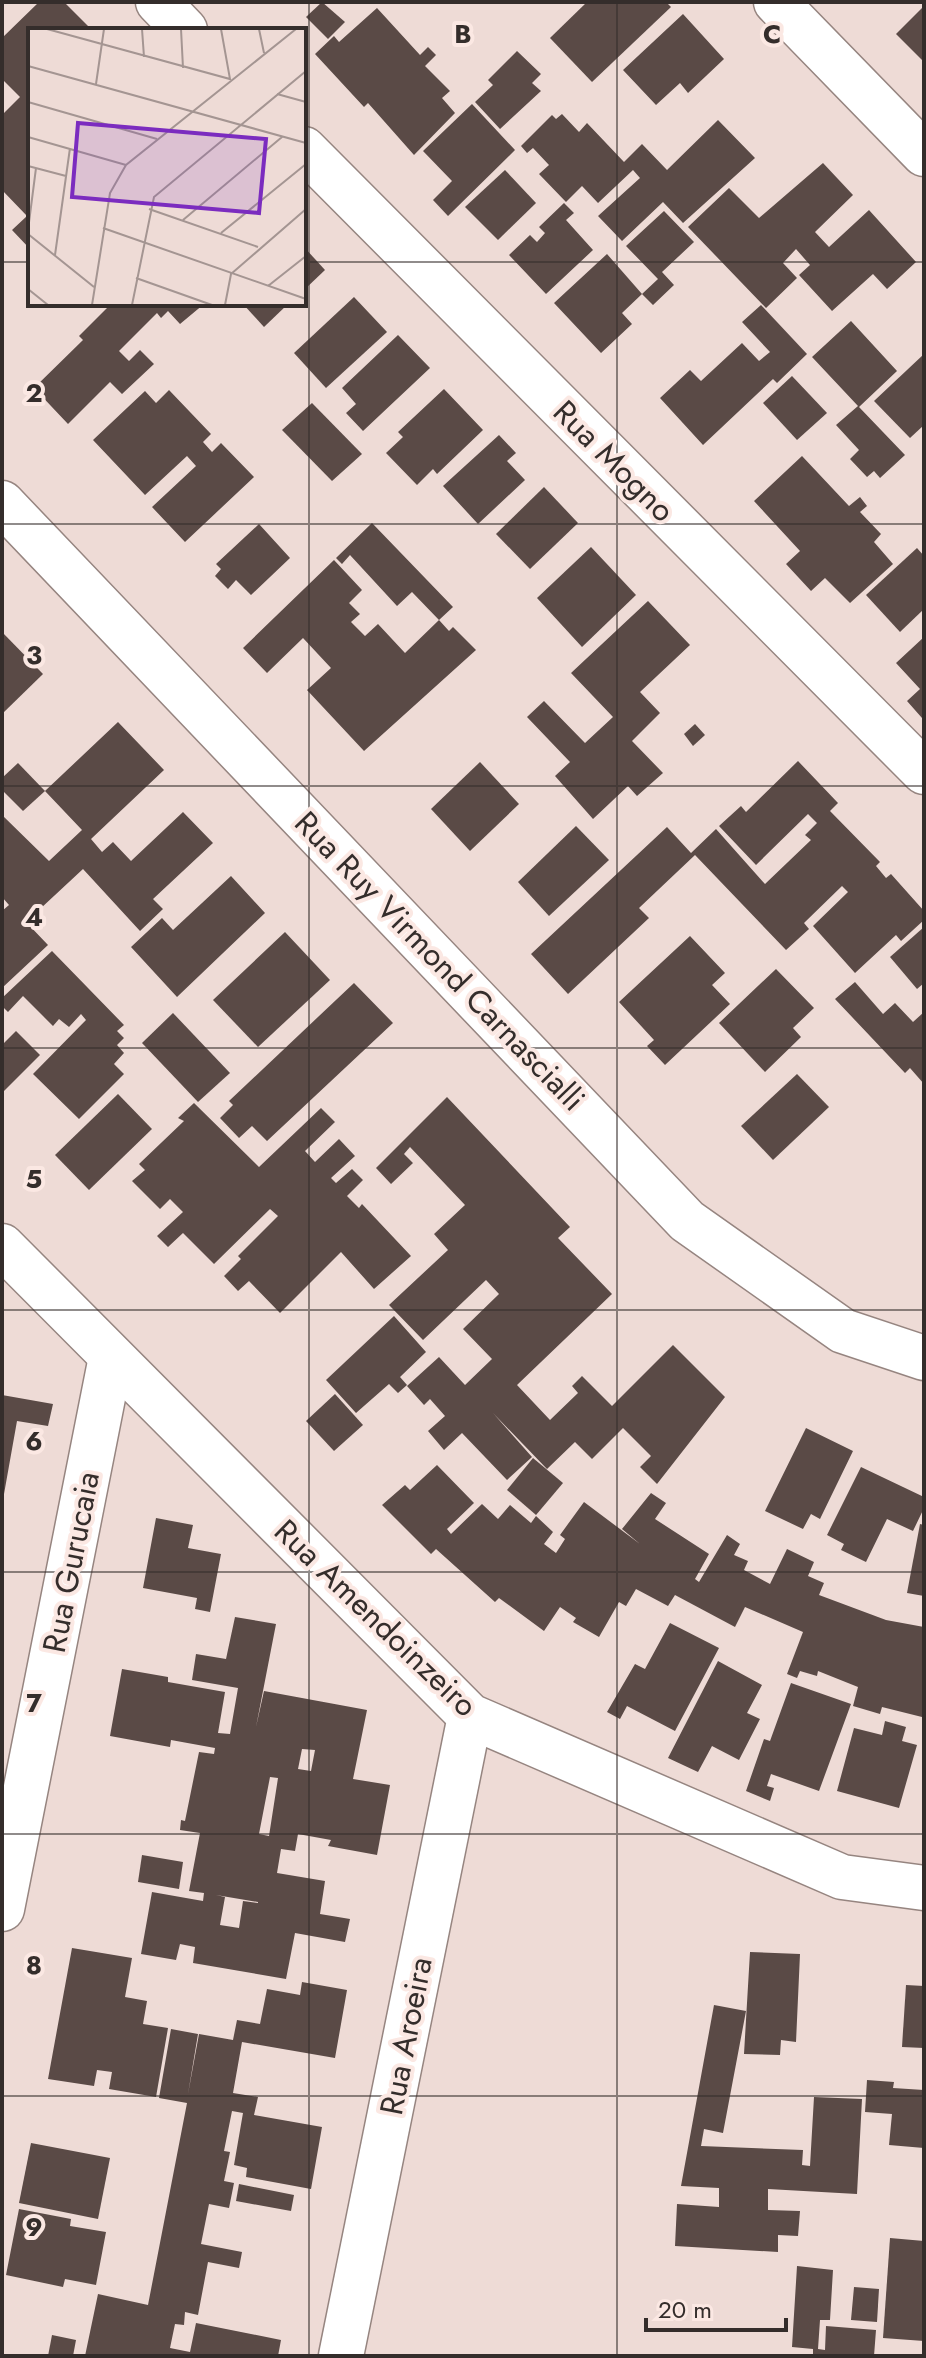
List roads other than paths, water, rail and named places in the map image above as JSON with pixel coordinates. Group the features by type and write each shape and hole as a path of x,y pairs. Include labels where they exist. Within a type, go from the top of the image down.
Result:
{"street":[{"path":"158,2 183,28"},
{"path":"776,2 924,154"},
{"name":"Rua Mogno","path":"306,151 924,772"},
{"name":"Rua Ruy Virmond Carnascialli","path":"2,503 687,1221 843,1331 924,1358"},
{"name":"Rua Amendoinzeiro","path":"2,1246 470,1716 842,1877 924,1888"},
{"name":"Rua Gurucaia","path":"2,1909 111,1357"},
{"name":"Rua Aroeira","path":"341,2356 470,1716"}]}
